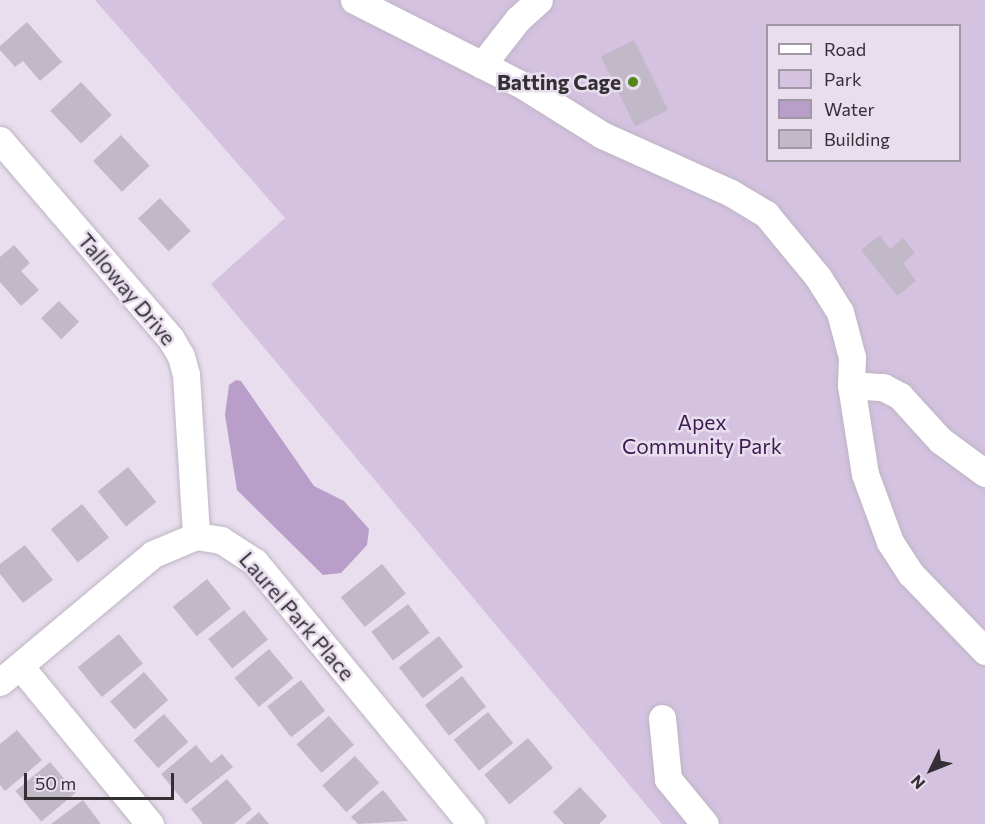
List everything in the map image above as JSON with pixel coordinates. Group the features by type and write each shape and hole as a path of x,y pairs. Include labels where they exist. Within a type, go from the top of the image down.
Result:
{"street":[{"path":"354,0 482,65 602,135 731,193 766,214 818,276 840,312 852,357 851,385 865,474 890,542 911,573 985,651"},
{"path":"482,65 518,20 539,0"},
{"name":"Talloway Drive","path":"0,140 171,339 181,356 186,375 196,536"},
{"path":"851,385 884,387 900,396 940,440 985,473"},
{"path":"150,824 10,674 153,554 196,536"},
{"name":"Laurel Park Place","path":"196,536 237,547 255,562 471,824"},
{"path":"662,718 668,779 705,824"}],"green space":[{"name":"Apex Community Park","path":"95,0 985,0 985,824 662,824 211,284 285,218"}],"water":[{"path":"236,380 241,381 314,486 344,501 369,529 367,545 341,573 323,575 237,490 225,415 229,385"}],"building":[{"path":"27,22 62,62 40,81 23,61 15,67 0,50 0,46"},
{"name":"Batting Cage","path":"634,40 668,110 635,126 601,56"},
{"path":"81,82 112,115 81,144 50,111"},
{"path":"121,135 150,166 122,192 93,161"},
{"path":"160,198 191,231 169,251 138,218"},
{"path":"880,235 890,249 903,238 915,253 903,263 916,281 897,296 861,250"},
{"path":"14,245 30,263 21,271 39,290 21,306 0,282 0,257"},
{"path":"59,301 79,322 61,339 41,318"},
{"path":"128,467 156,502 126,527 98,492"},
{"path":"82,504 109,537 78,563 51,529"},
{"path":"25,545 53,580 23,603 0,574 0,564"},
{"path":"382,564 406,594 365,627 341,597"},
{"path":"207,579 231,609 197,636 173,607"},
{"path":"408,604 430,633 393,660 371,632"},
{"path":"244,610 268,640 232,668 208,639"},
{"path":"119,634 143,664 102,697 78,667"},
{"path":"439,636 463,667 423,698 399,667"},
{"path":"269,649 293,678 259,707 235,678"},
{"path":"144,672 168,700 134,729 110,702"},
{"path":"462,676 486,707 449,736 425,705"},
{"path":"301,680 325,711 291,737 267,706"},
{"path":"488,712 513,743 479,771 454,740"},
{"path":"164,714 188,742 158,768 134,740"},
{"path":"329,716 354,745 321,773 297,744"},
{"path":"17,730 42,760 5,791 0,785 0,744"},
{"path":"528,738 553,768 509,805 484,775"},
{"path":"196,745 211,763 222,754 233,767 186,804 161,774"},
{"path":"355,756 379,783 346,812 322,785"},
{"path":"50,762 76,793 41,822 16,791"},
{"path":"227,779 252,809 234,824 203,824 191,809"},
{"path":"580,787 607,816 599,824 564,824 553,812"},
{"path":"383,790 408,821 358,824 351,817"},
{"path":"83,800 101,824 51,824"},
{"path":"259,812 269,824 245,824"}],"place":[{"name":"Batting Cage","path":"633,82"}]}
